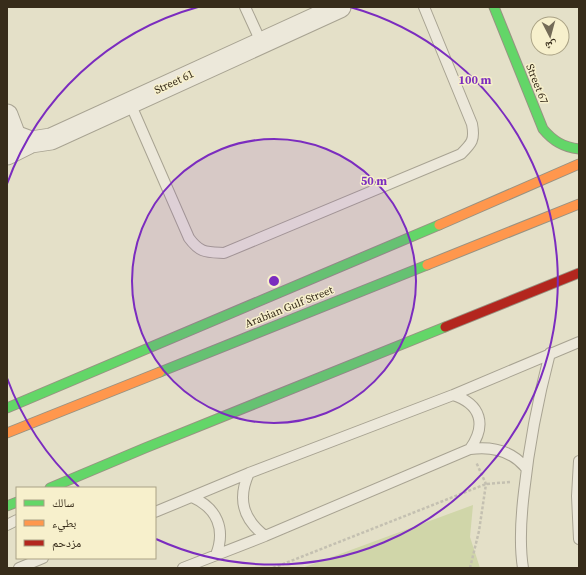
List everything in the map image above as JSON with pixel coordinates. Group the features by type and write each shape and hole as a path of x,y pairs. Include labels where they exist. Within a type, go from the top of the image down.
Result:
{"main road":[{"name":"Street 67","path":"494,7 543,129 557,144 568,148 579,149"},
{"path":"7,408 359,260 579,164"},
{"name":"Arabian Gulf Street","path":"7,433 579,204"},
{"path":"320,285 359,260"},
{"path":"52,487 145,448 579,273"},
{"path":"230,344 269,319"},
{"path":"70,397 117,389"},
{"path":"7,408 46,401"}],"street":[{"name":"Street 61","path":"7,154 31,142 51,139 340,7"},
{"path":"7,115 15,136 31,142"}],"lane":[{"path":"245,7 261,42"},
{"path":"130,103 189,238 196,248 206,252 224,253 461,154 472,143 474,133 472,124 424,7"},
{"path":"156,512 249,473 453,395 579,342"},
{"path":"523,568 521,514 526,468 536,410 550,353"},
{"path":"453,395 464,398 473,406 478,416 480,428 477,439 470,449"},
{"path":"183,568 265,536 470,449 481,447 501,450 520,460 526,468"},
{"path":"86,484 145,448"},
{"path":"579,461 577,496 579,539"},
{"path":"249,473 244,483 242,493 244,508 250,522 265,536"},
{"path":"192,497 201,501 209,508 219,525 219,546 211,557 212,568"},
{"path":"7,525 16,520"},
{"path":"19,568 41,559"}],"path":[{"path":"470,449 486,484 479,530 470,568"},
{"path":"273,568 486,484 525,480"}],"green space":[{"path":"473,505 470,537 480,568 302,568"}],"traffic: fast":[{"path":"494,7 543,129 559,143 568,147 579,149"},
{"path":"7,408 439,225"},
{"path":"160,372 427,265"},
{"path":"52,487 445,327"},
{"path":"7,506 16,502"}],"traffic: slow":[{"path":"439,225 579,164"},
{"path":"427,265 579,204"},
{"path":"7,433 160,372"}],"traffic: jam":[{"path":"445,327 579,273"}]}
